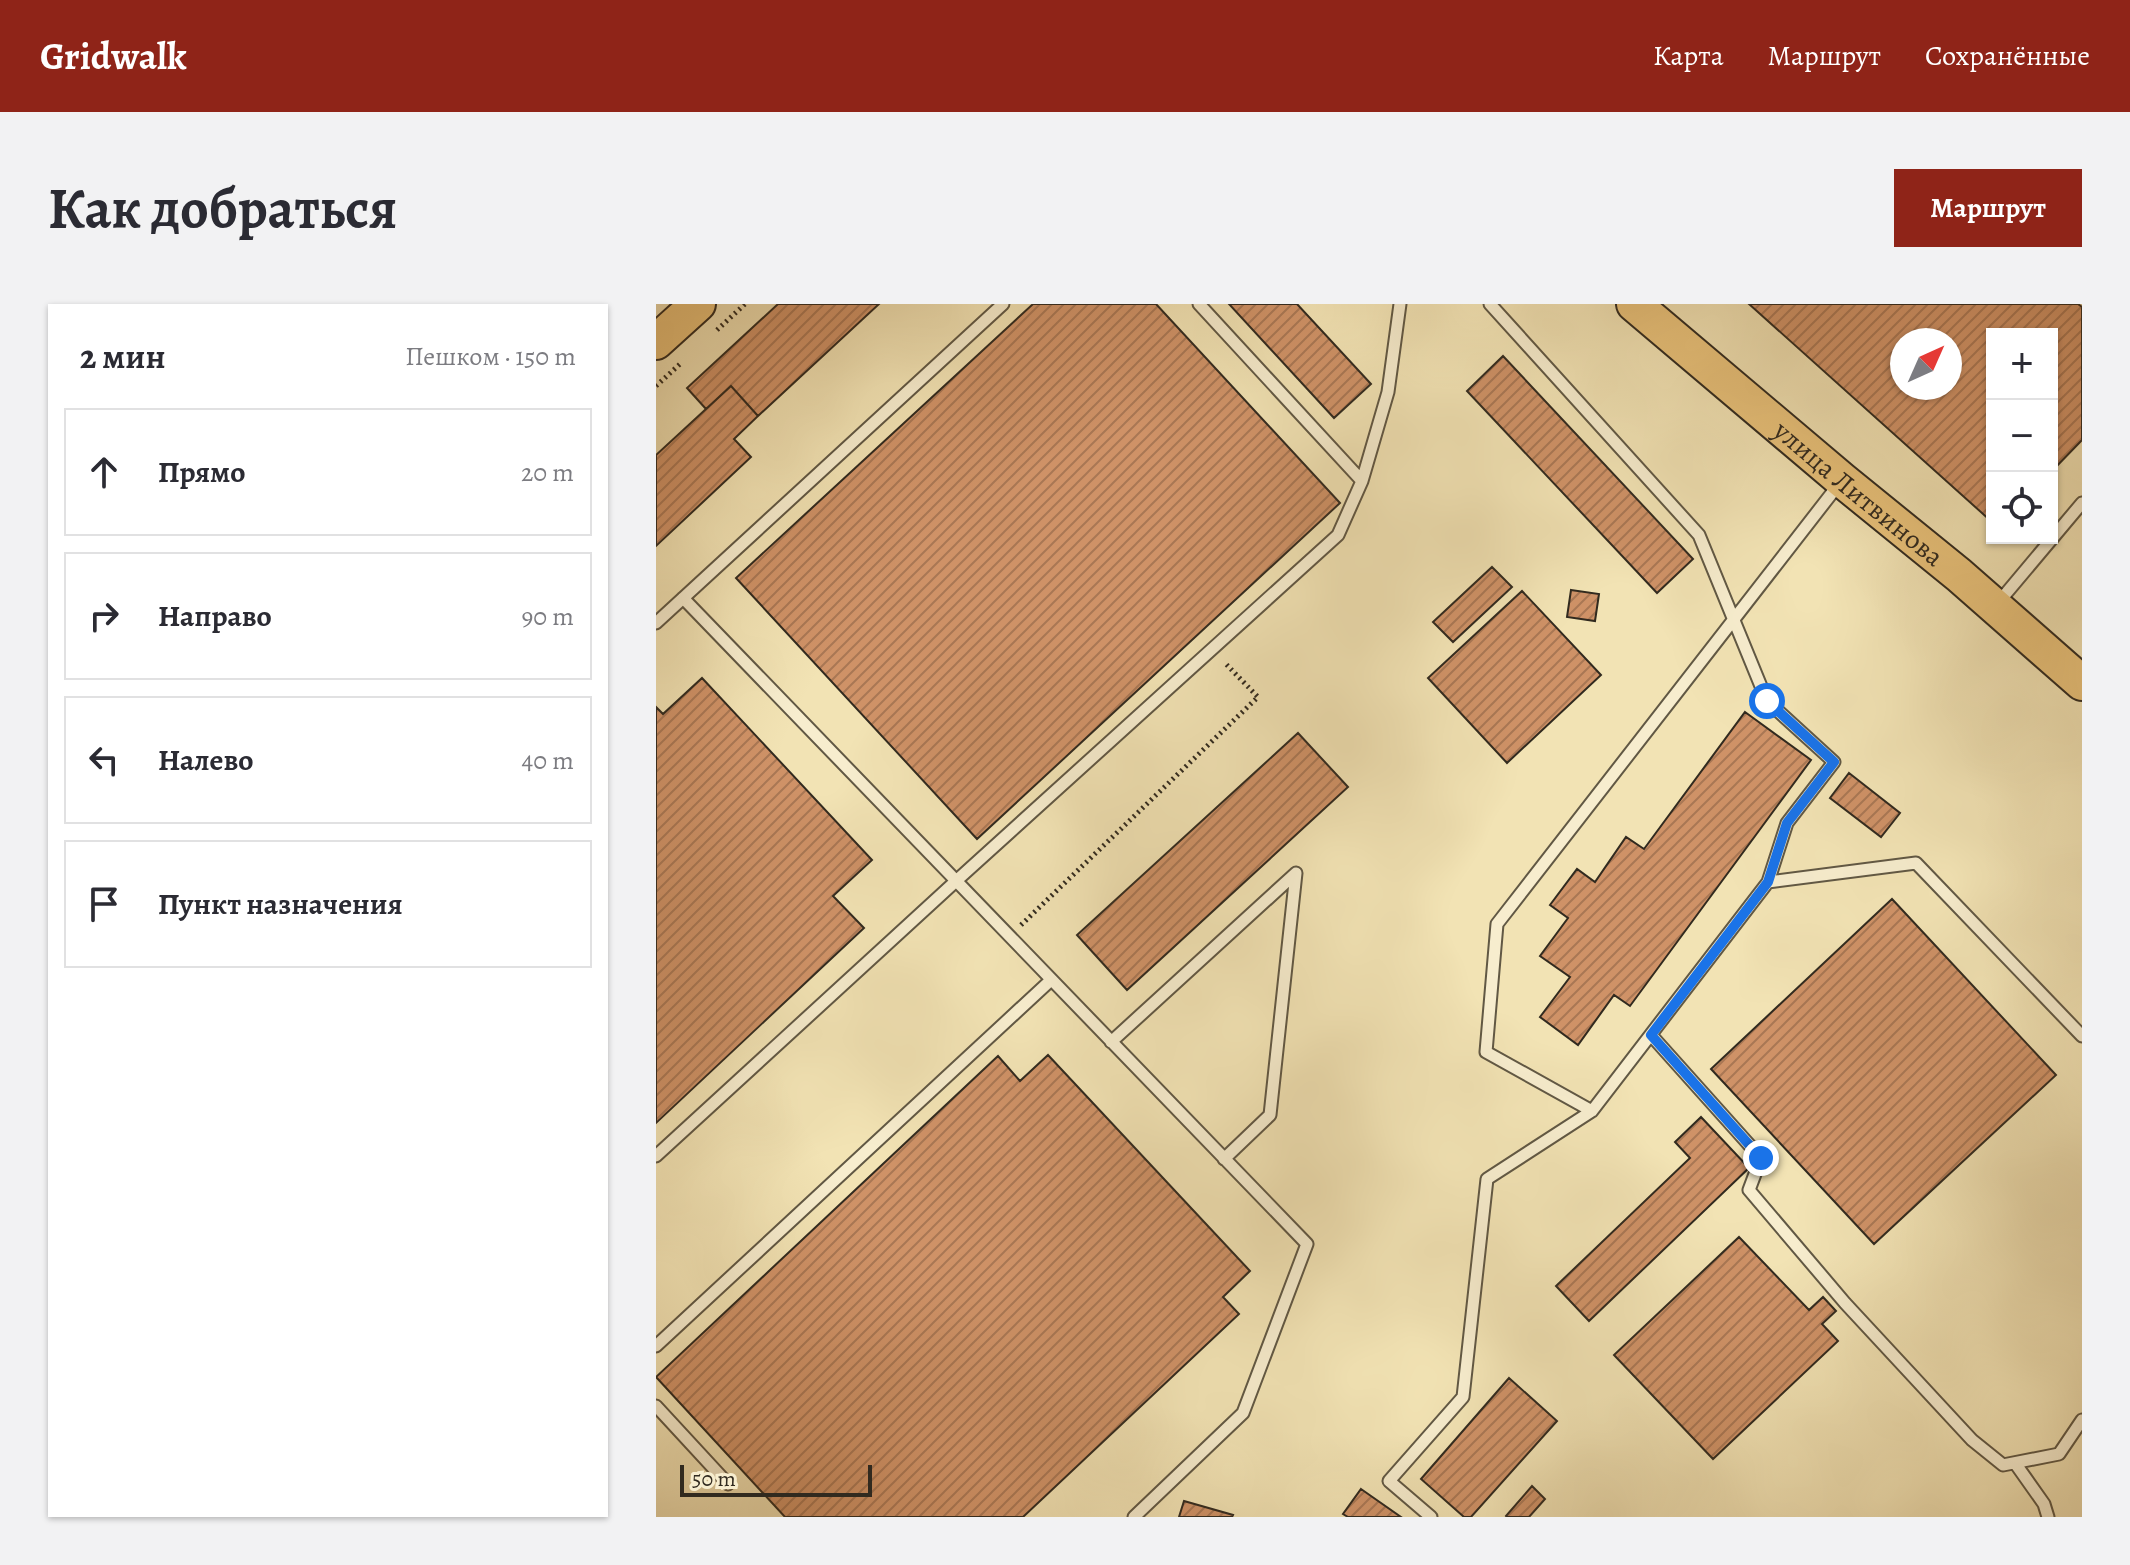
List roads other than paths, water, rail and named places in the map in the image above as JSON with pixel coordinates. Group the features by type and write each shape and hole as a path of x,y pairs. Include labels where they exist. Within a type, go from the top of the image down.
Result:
{"main road":[{"path":"656,342 698,304"},
{"name":"улица Литвинова","path":"1634,304 2082,683"}],"lane":[{"path":"656,623 1003,304"},
{"path":"1199,304 1362,481"},
{"path":"656,1156 1338,535 1362,481 1388,392 1400,304"},
{"path":"1431,1517 1389,1481 1463,1397 1487,1179 1592,1111 1768,882 1787,823 1834,762 1767,701 1699,535 1490,304"},
{"path":"1592,1111 1486,1052 1497,924 1842,480"},
{"path":"1995,607 2082,503"},
{"path":"683,598 1307,1244 1243,1413 1134,1517"},
{"path":"1768,882 1916,863 2082,1036"},
{"path":"1111,1042 1296,873 1270,1115 1224,1159"},
{"path":"656,1346 1051,980"},
{"path":"1651,1035 1761,1158 1749,1190 1845,1303 1972,1440 2003,1465 2015,1463 2059,1454 2082,1420"},
{"path":"656,1406 728,1484"},
{"path":"2015,1463 2044,1504 2048,1517"}]}
